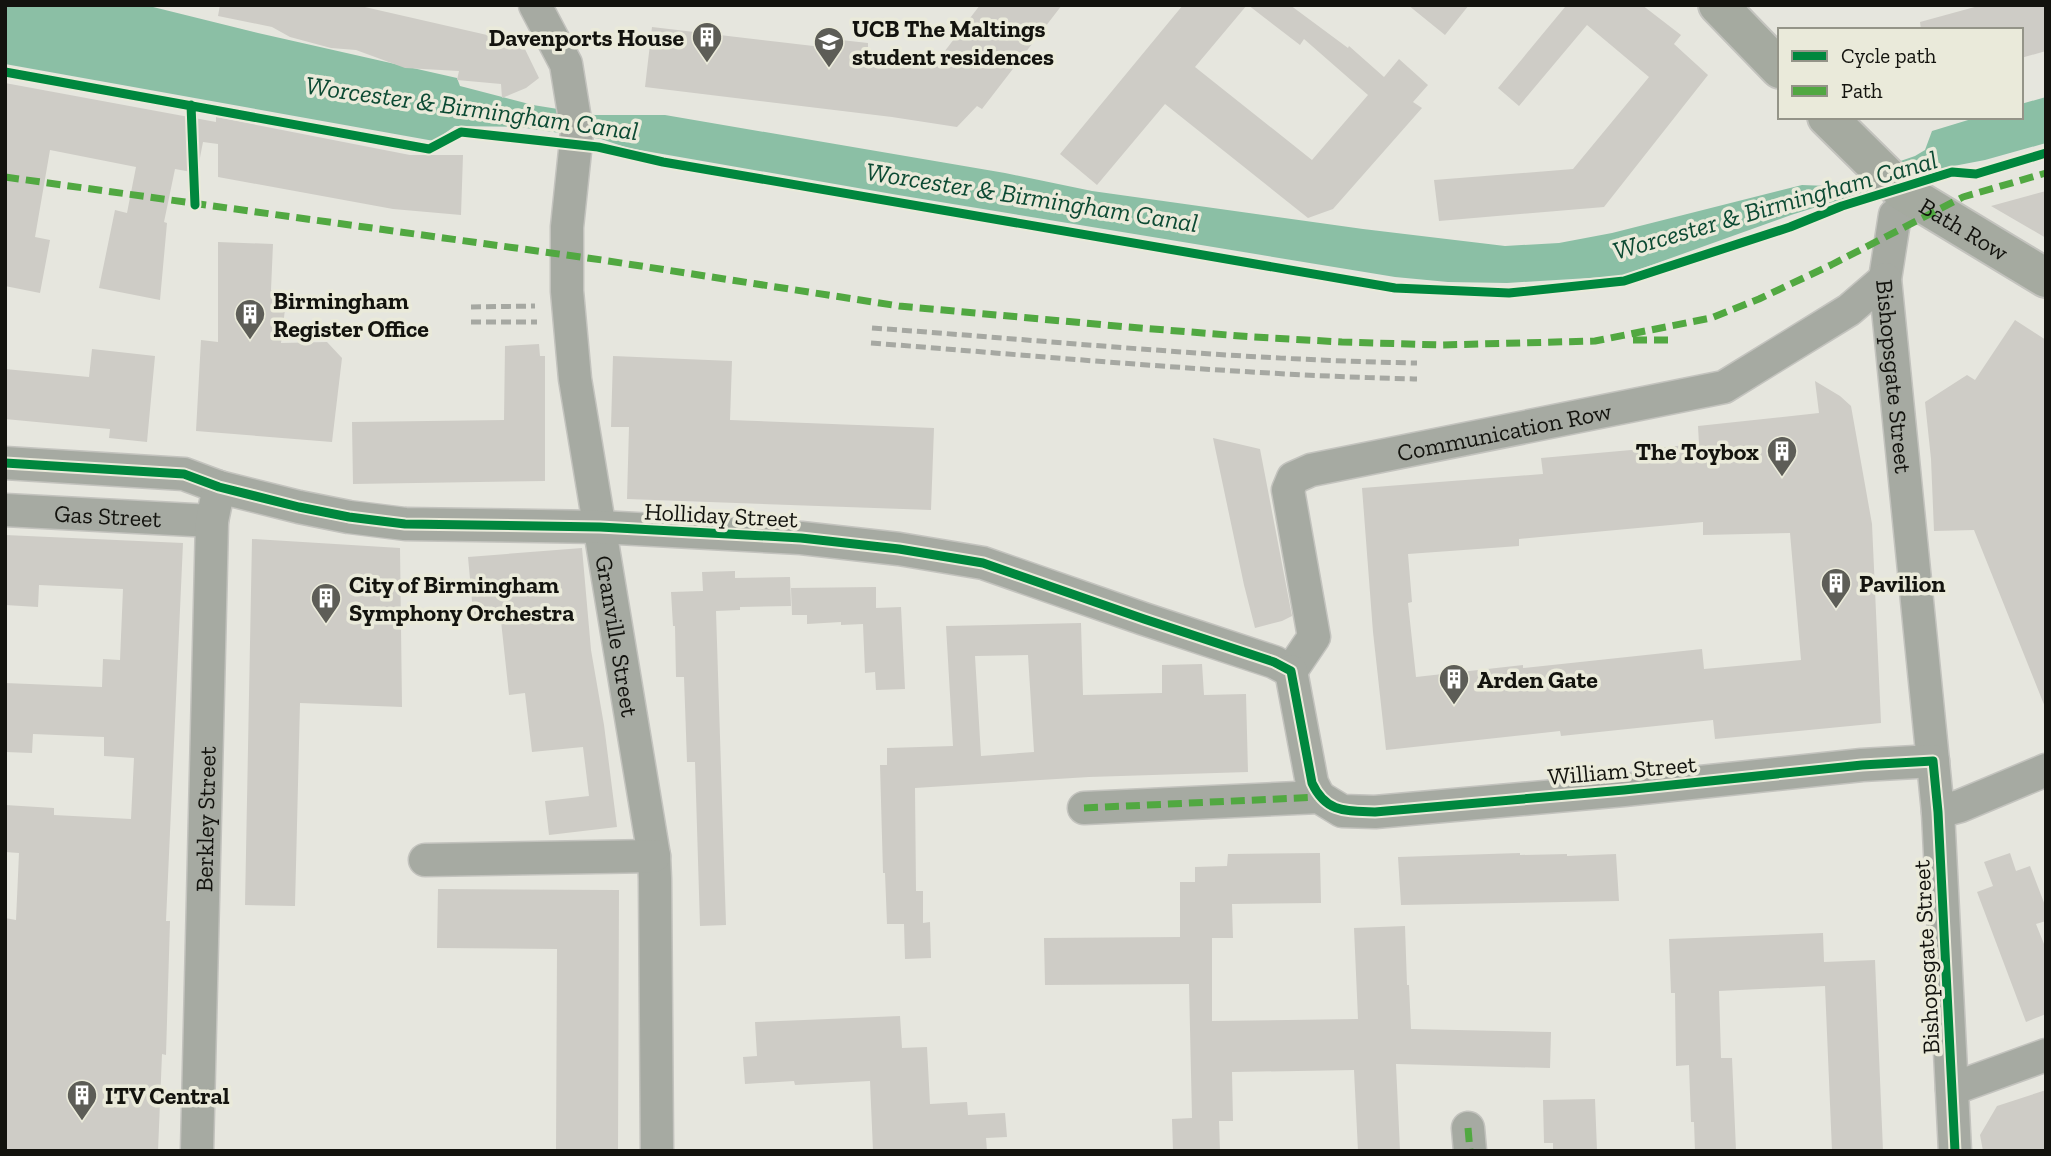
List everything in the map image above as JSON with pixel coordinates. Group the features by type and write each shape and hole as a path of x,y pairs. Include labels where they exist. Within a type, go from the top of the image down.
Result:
{"main road":[{"path":"1718,5 1778,67"},
{"name":"Bath Row","path":"1831,121 1909,196 2046,278"}],"street":[{"name":"Granville Street","path":"536,5 566,64 577,132 568,228 567,291 575,379 654,856 656,1151"},
{"name":"Bishopsgate Street","path":"1909,196 1895,215 1885,279 1938,812 1955,1151"},
{"name":"Communication Row","path":"1290,671 1314,637 1288,490 1293,478 1311,470 1724,387 1849,310 1885,279"},
{"name":"Holliday Street","path":"5,463 184,474 219,486 349,517 405,524 600,527 801,538 899,549 983,563 1144,620 1274,662 1290,671"},
{"name":"Berkley Street","path":"197,1151 212,521 219,486"},
{"name":"Gas Street","path":"5,510 212,521"},
{"path":"1290,671 1312,783 1319,797"},
{"name":"William Street","path":"1084,808 1319,797 1342,811 1375,812 1862,765 1933,761"},
{"path":"1938,812 1960,806 2046,770"},
{"path":"425,860 654,856"},
{"path":"1952,1089 2046,1055"}],"water":[{"name":"Worcester & Birmingham Canal","path":"5,5 145,5 457,78 460,86 533,105 595,115 665,115 1005,173 1092,191 1505,246 1559,243 1612,233 1802,185 1828,186 1915,156 1925,150 1932,131 1971,119 2023,119 2023,103 2046,97 2046,143 1985,160 1938,169 1791,215 1621,276 1507,283 1448,282 1395,277 898,195 628,148 601,139 519,127 455,126 434,141 5,64"}],"building":[{"path":"220,5 356,5 522,43 539,78 526,88 502,98 501,84 457,80 459,71 405,68 356,50 331,48 290,37 272,27 218,16"},
{"path":"980,5 1062,5 982,109 977,106 957,127 645,87 652,27 822,47 823,38 868,43 868,53 938,60"},
{"path":"1183,5 1247,5 1195,67 1312,160 1368,95 1304,39 1300,45 1248,5 1290,5 1348,48 1349,46 1384,77 1399,59 1428,85 1413,102 1422,108 1333,209 1308,218 1165,104 1097,185 1060,154"},
{"path":"1408,5 1469,5 1445,35"},
{"path":"1563,5 1642,5 1681,35 1674,44 1708,75 1604,207 1439,221 1434,180 1573,169 1649,77 1587,25 1519,106 1498,88 1565,7"},
{"path":"1982,5 2046,5 2046,51 2023,57 2023,28 1921,28 1920,22"},
{"path":"5,83 216,122 216,117 410,155 463,155 461,215 393,209 218,177 218,144 203,142 197,173 175,169 164,222 167,223 160,300 99,288 115,210 127,213 136,167 50,150 35,237 50,240 40,293 5,286"},
{"path":"2046,191 2046,238 1991,206"},
{"name":"Birmingham Register Office","path":"218,242 273,244 271,290 287,292 281,343 327,342 342,358 332,442 196,431 201,340 218,342"},
{"path":"2015,320 2046,340 2045,707 1974,530 1934,531 1925,402 1967,375 1975,380"},
{"path":"539,344 540,356 545,356 545,481 353,484 352,422 504,420 505,346"},
{"path":"92,349 155,356 147,442 109,438 110,429 5,419 5,369 89,377"},
{"path":"613,356 732,361 730,420 934,428 931,510 627,499 629,427 611,427"},
{"path":"1815,381 1851,406 1872,524 1881,723 1715,739 1713,720 1561,736 1560,731 1386,750 1373,632 1362,488 1543,474 1541,458 1699,444 1698,426 1819,413","holes":["1703,522 1703,535 1790,533 1801,660 1704,669 1702,649 1416,677 1408,603 1412,602 1408,554 1519,546 1519,539"]},
{"path":"1213,438 1260,449 1292,616 1282,621 1255,628"},
{"path":"5,535 183,543 166,921 170,921 166,1055 162,1054 158,1151 5,1151 5,918 16,920 19,853 5,852 5,805 54,808 54,815 131,819 134,758 104,756 104,737 33,734 32,753 5,752 5,683 102,687 103,659 120,660 123,589 39,585 38,607 5,605"},
{"name":"City of Birmingham Symphony Orchestra","path":"252,539 400,548 402,707 300,703 295,906 245,905"},
{"path":"582,548 591,650 617,827 549,835 545,801 589,796 583,747 532,752 525,693 509,695 501,621 474,623 468,557"},
{"path":"735,571 735,578 790,577 791,606 740,607 740,610 716,611 726,925 700,926 695,762 687,762 684,677 676,677 671,592 703,591 702,572"},
{"path":"876,587 876,608 901,607 905,689 876,690 875,672 865,673 863,624 807,624 807,615 792,615 791,588"},
{"path":"1081,623 1083,695 1162,693 1162,665 1202,664 1204,695 1246,694 1248,772 1089,777 915,788 916,891 923,891 923,923 930,922 931,958 905,959 904,924 887,924 880,765 887,765 887,748 953,746 946,626","holes":["1028,655 1034,752 981,756 975,656"]},
{"path":"1320,853 1321,903 1232,904 1233,938 1212,938 1212,1021 1358,1019 1354,928 1405,926 1411,1029 1551,1032 1550,1068 1396,1064 1400,1151 1358,1151 1354,1070 1232,1072 1233,1121 1219,1121 1220,1151 1173,1151 1172,1119 1192,1118 1189,984 1045,985 1044,938 1180,937 1180,882 1195,882 1195,867 1227,866 1228,854"},
{"path":"1520,853 1567,856 1616,854 1619,901 1401,905 1398,857"},
{"path":"2010,853 2016,871 2030,866 2046,908 2046,921 2036,924 2046,949 2046,1014 2026,1022 1977,892 1993,886 1984,862"},
{"path":"438,889 619,890 618,1151 556,1151 557,949 437,948"},
{"path":"1823,933 1824,962 1875,960 1883,1151 1832,1151 1825,986 1719,991 1721,1058 1732,1058 1736,1151 1695,1151 1689,1065 1676,1066 1675,993 1671,993 1669,939"},
{"path":"900,1016 902,1048 927,1047 930,1104 967,1102 968,1115 1005,1113 1007,1137 986,1138 987,1151 873,1151 870,1081 795,1085 794,1081 745,1084 743,1057 757,1056 755,1022"},
{"path":"2046,1090 2046,1151 1983,1151 1980,1135 1997,1106"},
{"path":"1595,1099 1597,1151 1553,1151 1553,1143 1544,1143 1543,1100"}],"railway":[{"path":"471,307 535,306"},
{"path":"471,322 537,322"},
{"path":"872,328 1213,354 1417,363"},
{"path":"871,343 1212,370 1417,379"}],"marked path":[{"path":"5,177 602,260 899,306 1253,337 1441,345 1595,341 1711,318 1831,265 1963,197 2046,173"},
{"path":"1633,340 1675,340"},
{"path":"1084,808 1319,797"},
{"path":"1468,1128 1470,1151"}],"cycle path":[{"path":"5,72 429,149 461,132 598,147 663,162 1395,288 1509,293 1624,281 1790,227 1842,206 1952,172 1976,174 2046,153"},
{"path":"191,105 195,205"},
{"path":"5,463 184,474 219,487 299,507 405,524 600,527 801,538 899,549 983,563 1274,662 1291,671 1312,783 1330,805 1346,810 1375,812 1862,765 1933,761 1938,812 1955,1151"}],"place":[{"name":"Davenports House","path":"707,64"},
{"name":"UCB The Maltings student residences","path":"829,69"},
{"name":"Birmingham Register Office","path":"250,341"},
{"name":"The Toybox","path":"1782,478"},
{"name":"Pavilion","path":"1836,610"},
{"name":"City of Birmingham Symphony Orchestra","path":"326,625"},
{"name":"Arden Gate","path":"1454,706"},
{"name":"ITV Central","path":"82,1122"}]}
